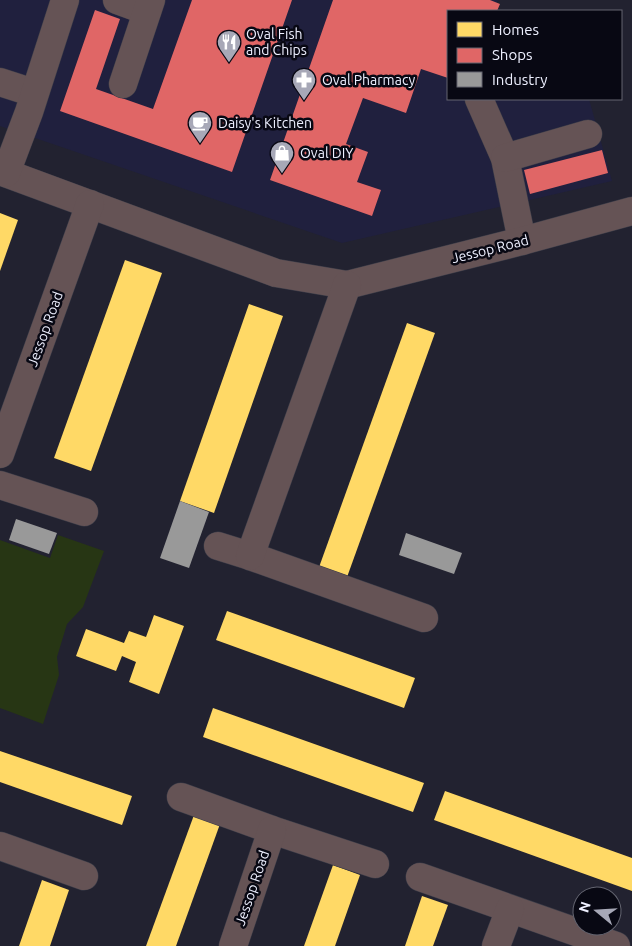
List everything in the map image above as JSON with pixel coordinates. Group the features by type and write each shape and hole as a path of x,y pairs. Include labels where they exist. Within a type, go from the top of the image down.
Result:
{"street":[{"path":"3,172 29,112 65,0"},
{"path":"117,0 149,5 123,84"},
{"path":"0,82 34,93"},
{"path":"478,100 505,158 522,241"},
{"path":"505,158 588,134"},
{"name":"Jessop Road","path":"3,172 276,273 347,285 632,211"},
{"name":"Jessop Road","path":"0,454 90,204"},
{"path":"250,556 347,285"},
{"path":"0,485 84,512"},
{"path":"218,546 424,618"},
{"path":"181,797 375,864"},
{"name":"Jessop Road","path":"233,946 272,830"},
{"path":"0,846 84,876"},
{"path":"420,877 616,946"},
{"path":"496,946 510,909"}],"shaded area":[{"path":"0,0 498,0 494,10 447,10 447,100 589,100 612,181 342,243 0,126"}],"green space":[{"path":"58,535 104,551 83,607 67,624 57,657 59,675 43,724 0,708 0,540 50,558"}],"building: Homes":[{"path":"0,213 18,220 0,271"},
{"path":"125,260 162,273 91,471 54,458"},
{"path":"249,304 283,316 214,513 180,501"},
{"path":"407,323 435,333 346,580 318,570"},
{"path":"227,611 415,678 404,708 216,640"},
{"path":"154,615 184,626 159,694 129,682 136,662 122,656 116,671 76,656 86,629 124,643 129,631 146,637"},
{"path":"213,708 424,783 413,812 203,737"},
{"path":"0,751 132,796 122,825 0,782"},
{"path":"445,791 632,858 632,891 622,886 434,820"},
{"path":"194,815 220,824 176,946 146,946"},
{"path":"333,865 360,875 335,946 304,946"},
{"path":"42,880 69,890 50,946 19,946"},
{"path":"422,896 448,905 433,946 405,946"}],"building: Shops":[{"path":"192,0 292,0 232,172 60,111 95,10 120,19 96,89 153,109"},
{"path":"333,0 490,0 500,4 497,10 447,10 447,78 421,69 406,113 363,98 346,144 368,152 357,182 381,190 372,216 270,180"},
{"path":"602,150 608,173 530,194 524,170"}],"building: Industry":[{"path":"180,501 209,512 189,568 160,558"},
{"path":"16,519 57,533 49,554 9,540"},
{"path":"406,533 462,553 454,574 399,555"}],"place":[{"name":"Oval Fish and Chips","path":"229,63"},
{"name":"Oval Pharmacy","path":"304,101"},
{"name":"Daisy's Kitchen","path":"200,144"},
{"name":"Oval DIY","path":"282,174"}]}
